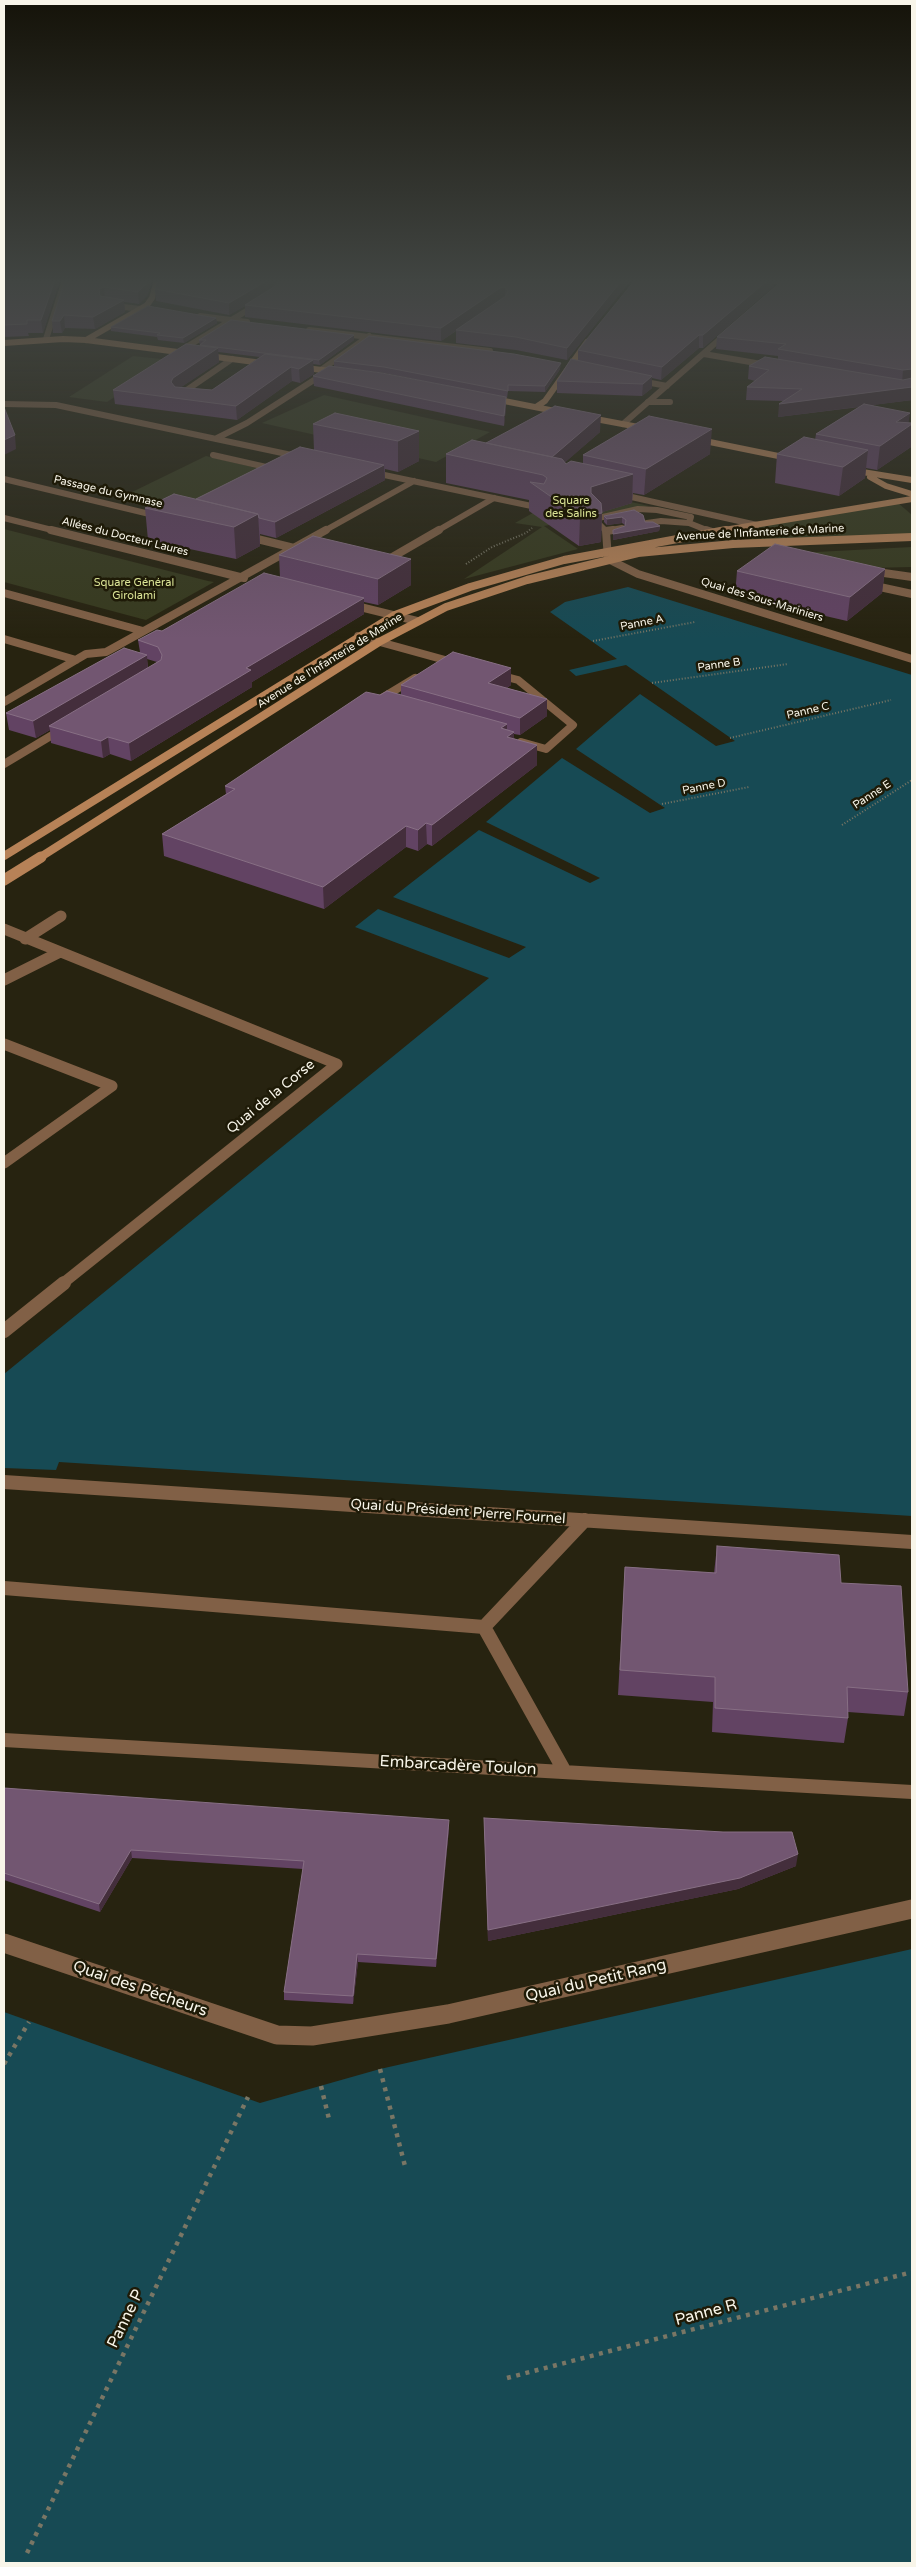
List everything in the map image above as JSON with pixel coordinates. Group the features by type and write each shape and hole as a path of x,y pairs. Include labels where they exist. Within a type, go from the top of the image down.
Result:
{"main road":[{"path":"501,400 658,431"},
{"path":"536,407 546,400"},
{"path":"684,437 805,461"},
{"path":"844,469 912,480"},
{"path":"863,473 886,486 912,494"},
{"path":"883,504 886,486"},
{"name":"Avenue de l'Infanterie de Marine","path":"4,856 358,636 395,615 509,574 712,532 912,499"},
{"name":"Avenue de l'Infanterie de Marine","path":"4,880 379,642 446,607 608,554 753,542 912,536"}],"street":[{"path":"217,438 247,423 281,400"},
{"path":"623,424 651,400"},
{"path":"648,402 670,402"},
{"path":"4,404 56,405 311,459"},
{"path":"776,456 784,451"},
{"path":"213,455 281,466"},
{"path":"259,477 300,456"},
{"path":"358,469 541,508"},
{"name":"Passage du Gymnase","path":"4,479 174,520"},
{"path":"108,656 142,631 414,481"},
{"path":"614,493 757,524"},
{"path":"376,562 384,564 494,498"},
{"path":"608,554 606,531 594,519 638,509 657,510 691,517 689,523"},
{"name":"Allées du Docteur Laures","path":"4,518 250,580"},
{"path":"647,523 661,521 689,523 712,532"},
{"path":"606,531 622,528"},
{"path":"240,535 294,548"},
{"path":"753,542 778,552"},
{"path":"302,544 315,547"},
{"name":"Quai des Sous-Mariniers","path":"608,554 638,574 912,659"},
{"path":"861,569 910,576"},
{"path":"860,582 912,594"},
{"path":"4,593 142,631"},
{"path":"336,601 417,621"},
{"path":"358,636 467,666"},
{"path":"4,639 76,660"},
{"path":"4,702 76,660 96,652 108,656 123,657"},
{"path":"435,665 444,660"},
{"path":"386,704 377,702 427,670"},
{"path":"484,671 518,680 573,725 546,749 508,739"},
{"path":"4,764 72,723"},
{"path":"25,939 61,916"},
{"name":"Quai de la Corse","path":"4,929 337,1064 4,1331"},
{"path":"4,980 60,952"},
{"path":"4,1044 112,1086 4,1163"},
{"name":"Quai du Président Pierre Fournel","path":"4,1482 912,1542"},
{"path":"484,1626 585,1520"},
{"path":"4,1588 484,1626"},
{"path":"484,1626 565,1772"},
{"name":"Embarcadère Toulon","path":"4,1740 912,1792"},
{"name":"Quai du Petit Rang","path":"276,2034 312,2036 448,2014 912,1910"},
{"name":"Quai des Pécheurs","path":"4,1943 276,2034"}],"path":[{"name":"Panne A","path":"593,641 695,622"},
{"name":"Panne B","path":"652,683 788,664"},
{"name":"Panne C","path":"730,738 891,700"},
{"name":"Panne E","path":"842,825 912,780"},
{"name":"Panne D","path":"662,804 750,787"},
{"path":"4,2064 29,2022"},
{"path":"380,2069 406,2170"},
{"path":"321,2086 329,2119"},
{"name":"Panne P","path":"28,2553 248,2097"},
{"name":"Panne R","path":"507,2378 912,2272"}],"green space":[{"path":"90,400 110,400 107,402"},
{"path":"313,400 346,400 490,432 436,462 262,423"},
{"path":"206,456 265,470 185,510 126,495"},
{"name":"Square des Salins","path":"591,493 649,506 544,526 578,549 464,579 542,527 515,523 547,505"},
{"path":"897,502 912,515 912,537 753,542 731,529"},
{"name":"Square Général Girolami","path":"4,529 214,582 146,620 142,619 4,582"},
{"path":"912,547 912,567 867,568 797,553"}],"water":[{"path":"628,587 912,675 912,1516 59,1462 56,1470 4,1468 4,1374 489,978 355,927 378,909 509,958 526,947 393,897 479,830 590,883 600,878 486,822 562,758 650,813 665,808 576,749 640,694 716,746 735,741 626,665 576,676 569,670 617,659 550,612 565,602"},
{"path":"912,1949 912,2563 4,2563 4,2012 260,2103 380,2069"}],"building":[{"path":"188,400 245,400 236,406"},
{"path":"427,400 506,400 504,416"},
{"path":"785,400 812,400 779,404"},
{"path":"864,404 910,413 896,422 912,424 880,446 816,434"},
{"path":"555,406 601,415 552,457 486,443"},
{"path":"4,407 15,435 4,440"},
{"path":"335,413 419,431 398,441 313,424"},
{"path":"649,416 712,429 646,469 583,455"},
{"path":"804,437 868,450 843,467 777,454"},
{"path":"472,440 562,459 566,464 571,461 633,474 591,487 591,493 601,503 602,513 580,517 530,482 544,484 547,478 543,475 446,454"},
{"path":"300,447 384,465 275,522 259,518 258,514 196,499"},
{"path":"174,494 258,514 234,527 145,508"},
{"path":"634,510 643,515 645,522 653,522 660,526 613,534 613,530 625,526 626,520 622,517 607,519 604,516"},
{"path":"313,536 411,559 378,579 279,555"},
{"path":"775,544 885,569 850,597 737,571"},
{"path":"264,573 364,598 246,668 251,670 129,743 108,737 101,741 49,726 161,660 162,655 158,647 138,640 157,630 162,631"},
{"path":"124,648 147,655 33,721 6,713"},
{"path":"453,652 511,668 488,683 547,699 520,718 401,685"},
{"path":"387,691 507,724 501,728 514,732 507,737 537,745 432,825 426,823 418,830 406,826 323,887 162,834 235,789 225,786 366,692 380,695"},
{"path":"717,1546 839,1555 841,1583 901,1586 908,1692 847,1687 848,1718 715,1708 715,1677 620,1670 625,1567 716,1573"},
{"path":"4,1788 449,1820 436,1959 357,1954 353,1996 284,1992 304,1861 131,1850 99,1904 4,1873"},
{"path":"484,1818 723,1832 792,1832 798,1854 740,1878 488,1930"}]}
